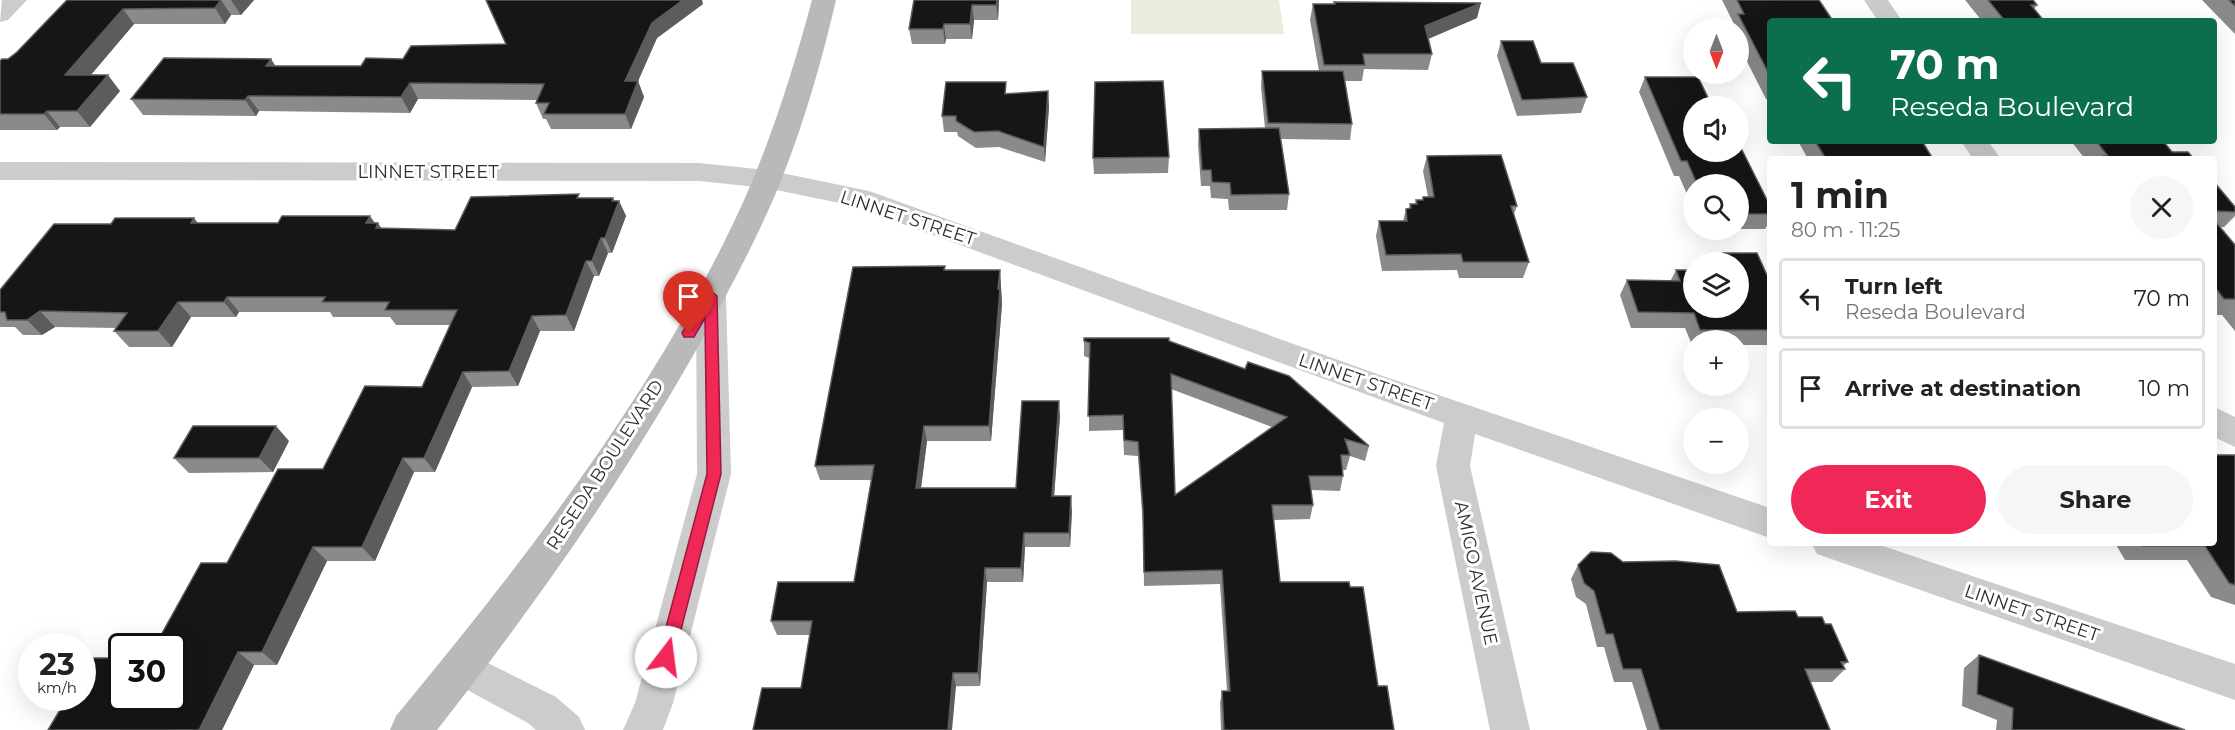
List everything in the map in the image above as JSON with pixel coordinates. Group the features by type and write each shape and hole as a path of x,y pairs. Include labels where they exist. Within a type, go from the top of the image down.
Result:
{"main road":[{"name":"RESEDA BOULEVARD","path":"411,730 462,668 556,541 634,428 711,296 767,179 793,109 824,0"}],"street":[{"path":"0,15 15,0"},
{"path":"1876,0 1888,18"},
{"name":"LINNET STREET","path":"0,171 688,172 767,179 859,198 1359,381 1767,522"},
{"path":"643,730 654,703 714,474 711,296"},
{"name":"AMIGO AVENUE","path":"1461,416 1453,466 1510,730"},
{"path":"2217,422 2235,434"},
{"name":"LINNET STREET","path":"1838,546 2235,682"},
{"path":"462,668 542,710 566,730"}],"green space":[{"path":"1131,0 1279,0 1284,34 1131,34"}],"building":[{"path":"67,0 221,0 215,8 123,9 65,75 108,75 77,111 0,114 0,61 8,59 17,52"},
{"path":"486,0 683,0 652,23 625,81 638,81 625,114 544,114 549,103 536,103 544,84 410,83 401,97 248,96 245,100 131,99 164,58 271,59 266,66 361,66 366,58 403,59 411,46 506,44"},
{"path":"914,0 997,0 996,5 972,5 970,24 944,24 943,29 909,29"},
{"path":"1737,0 1819,0 1831,18 1767,18 1767,70 1749,35 1749,18 1740,18 1738,14 1744,14"},
{"path":"1988,0 2033,0 2037,5 2031,5 2042,18 2003,18"},
{"path":"1334,2 1481,3 1425,26 1432,54 1363,54 1365,65 1324,65 1313,4 1335,4"},
{"path":"1501,41 1533,41 1541,63 1573,63 1587,97 1522,100"},
{"path":"1262,71 1343,71 1352,124 1268,123"},
{"path":"1645,77 1683,77 1683,84 1701,84 1707,96 1683,96 1683,161 1681,161"},
{"path":"1163,81 1169,157 1093,158 1095,82"},
{"path":"946,82 1006,82 1005,94 1048,91 1044,147 998,131 974,132 956,121 956,116 942,116"},
{"path":"1279,128 1289,194 1231,195 1230,183 1212,182 1211,170 1202,170 1199,129"},
{"path":"1817,144 1924,144 1931,156 1824,156"},
{"path":"2098,144 2165,144 2172,152 2188,152 2191,156 2108,156"},
{"path":"1501,155 1517,206 1511,206 1529,262 1463,262 1461,254 1386,255 1379,221 1407,221 1406,209 1411,208 1410,204 1417,204 1416,200 1423,200 1423,197 1434,197 1427,156"},
{"path":"1687,162 1748,162 1767,200 1767,214 1749,214 1749,174 1693,174"},
{"path":"2217,186 2235,207 2235,212 2217,211"},
{"path":"579,194 577,198 613,198 612,201 619,201 605,238 601,238 592,261 586,261 566,315 532,316 509,371 463,372 424,458 403,458 362,547 313,547 262,652 238,652 199,730 48,730 59,711 96,711 96,658 108,658 108,711 186,711 186,633 162,633 201,563 227,563 278,469 323,469 365,386 422,387 457,310 385,310 389,302 322,302 325,297 227,297 224,302 178,302 158,331 114,331 127,313 40,311 27,320 7,320 5,312 0,312 0,290 54,224 111,224 115,218 194,218 191,223 278,223 282,216 370,216 366,223 378,223 376,228 455,230 471,197"},
{"path":"2217,224 2235,245 2235,299 2224,299 2217,290"},
{"path":"1749,253 1757,253 1767,275 1767,330 1700,330 1696,318 1749,318"},
{"path":"945,266 944,270 1000,270 989,426 924,426 916,488 1016,488 1022,401 1059,401 1052,496 1071,496 1069,533 1024,533 1021,568 985,568 978,673 953,673 948,730 753,730 762,688 801,688 812,621 771,621 778,582 854,582 874,465 815,466 853,267"},
{"path":"1676,270 1683,270 1683,313 1638,312 1627,280 1680,281"},
{"path":"1084,338 1169,338 1169,341 1245,369 1248,362 1289,376 1369,446 1345,439 1350,455 1341,455 1343,476 1309,476 1313,505 1272,505 1280,582 1349,582 1350,587 1363,587 1378,686 1387,686 1394,730 1224,730 1222,691 1230,691 1222,570 1144,572 1143,510 1138,442 1124,440 1123,415 1088,416 1090,343 1084,341","holes":["1171,374 1287,417 1175,495"]},
{"path":"193,426 276,426 259,458 174,458"},
{"path":"2217,455 2235,455 2235,585 2229,583 2205,546 2217,546"},
{"path":"1591,552 1611,553 1623,562 1675,561 1719,565 1737,612 1795,611 1798,617 1822,617 1825,624 1831,624 1848,662 1841,662 1845,669 1805,669 1830,730 1660,730 1641,669 1623,669 1613,634 1606,634 1594,591 1584,583 1578,565"},
{"path":"1979,655 2185,730 2012,730 2013,708 1977,694"}],"route":[{"path":"666,657 714,474 711,296 689,333"}]}
